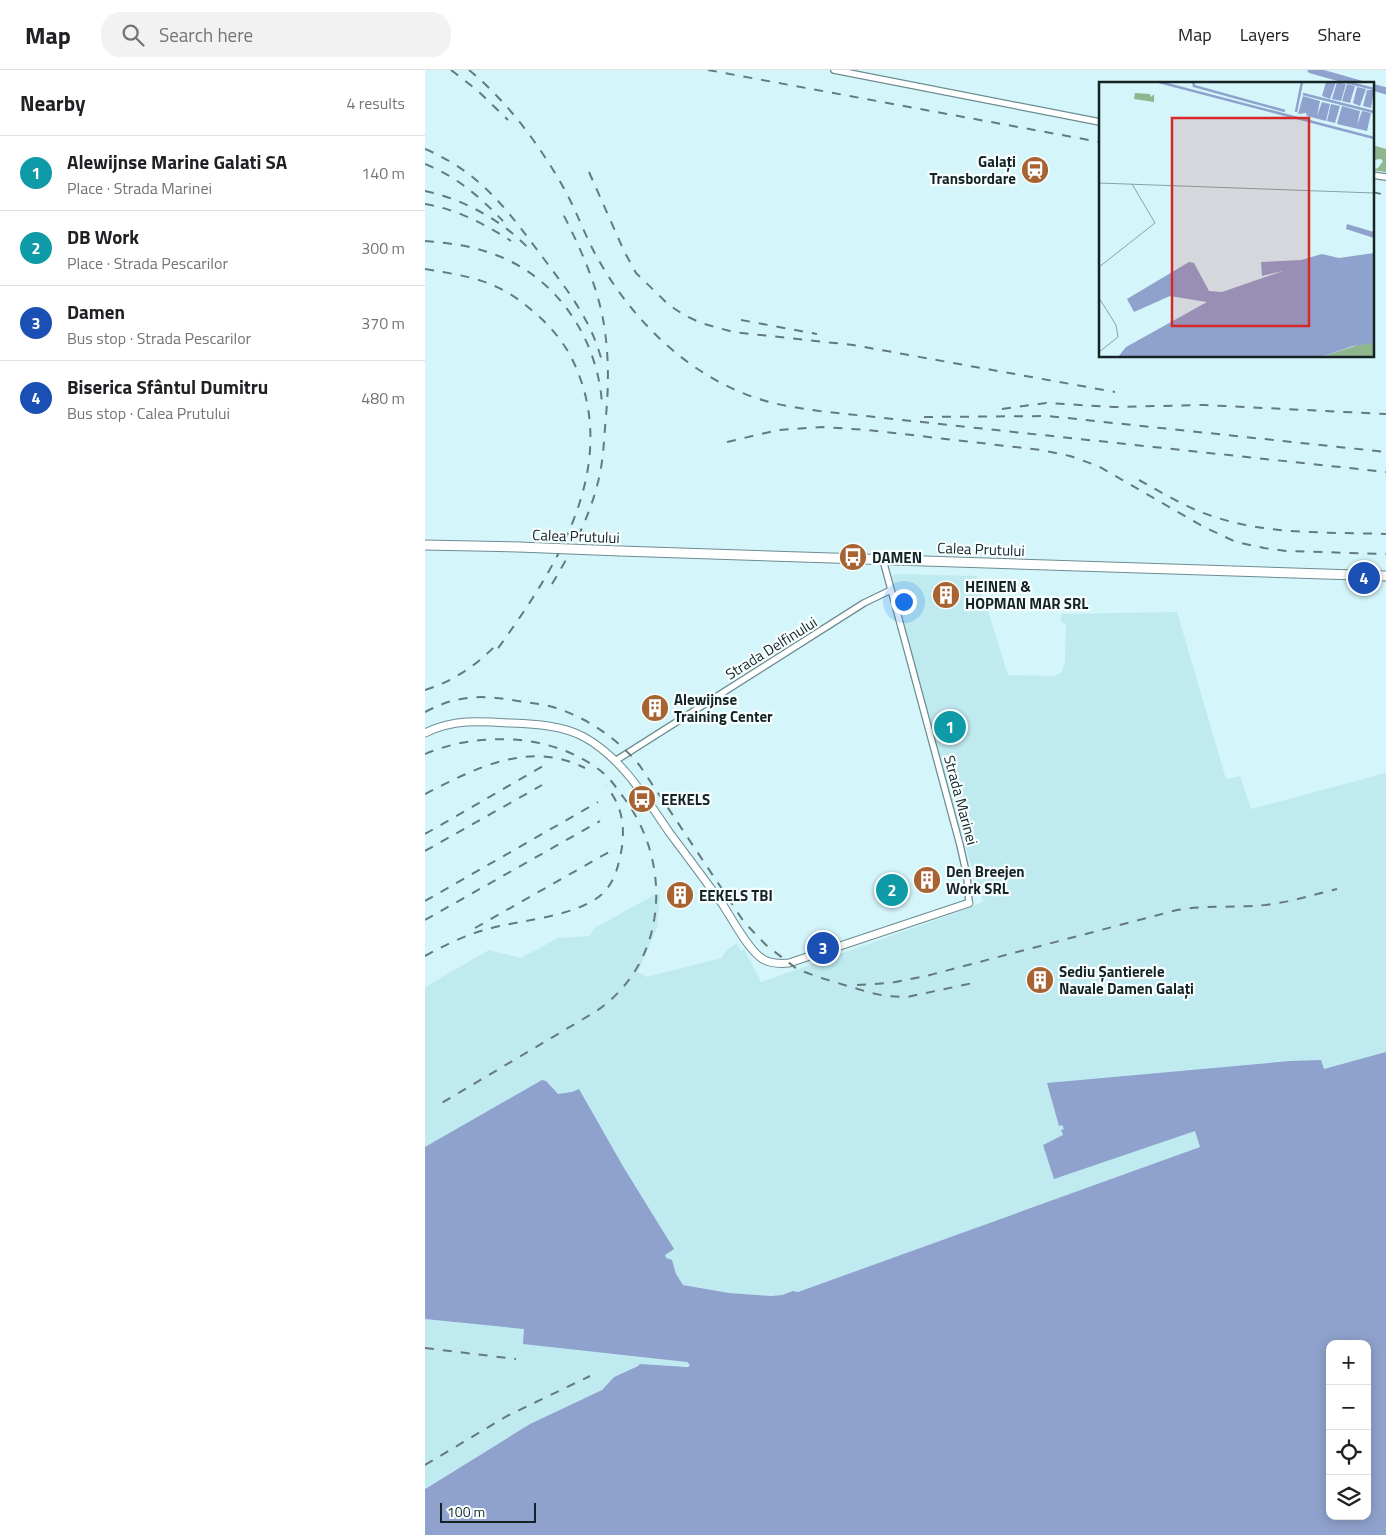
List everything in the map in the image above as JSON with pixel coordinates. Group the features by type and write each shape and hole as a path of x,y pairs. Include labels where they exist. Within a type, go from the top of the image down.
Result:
{"highway":[{"name":"Calea Prutului","path":"425,545 1386,576"}],"street":[{"path":"834,70 1099,122"},
{"path":"1373,174 1386,177"},
{"name":"Strada Marinei","path":"883,560 917,680 960,845 967,876 969,903"},
{"name":"Strada Delfinului","path":"615,761 864,603 891,590"},
{"path":"425,733 440,726 464,721 547,726 572,731 593,742 615,761 646,798 755,953 773,963 789,963 814,956 969,903"}],"shaded area":[{"path":"896,574 977,576 1008,675 1054,676 1062,672 1065,661 1066,626 1061,622 1061,614 1177,612 1226,779 1240,776 1251,809 1386,773 1386,1118 1200,1147 798,1292 793,1291 771,1296 729,1293 683,1285 686,1362 689,1363 689,1366 639,1365 614,1377 602,1390 530,1424 425,1488 425,987 489,950 521,958 558,938 589,936 595,928 654,895 660,894 657,928 638,972 647,977 721,958 727,950 737,943 741,951 744,949 761,982 983,902 971,871 973,870 957,821 892,583 891,577"}],"green space":[{"path":"1373,145 1386,149 1386,172 1373,170 1378,168 1383,161 1381,159 1373,160"}],"water":[{"path":"1386,1052 1386,1535 425,1535 425,1489 530,1424 602,1390 614,1377 640,1364 688,1367 690,1365 687,1362 523,1344 524,1329 425,1319 425,1147 542,1080 546,1081 558,1094 579,1089 624,1168 674,1249 665,1255 666,1258 672,1260 676,1274 683,1285 729,1293 771,1296 793,1291 798,1292 1200,1147 1195,1131 1054,1179 1043,1145 1063,1135 1061,1130 1064,1129 1062,1125 1059,1126 1047,1083 1290,1061 1321,1060 1324,1069"}],"waterway":[{"path":"1311,70 1354,82"},
{"path":"1373,87 1386,91"}],"railway":[{"path":"451,70 477,90 508,120"},
{"path":"469,70 498,97 536,143 567,194 598,259 628,304 645,324 685,360 731,388 772,403 819,411 1386,472"},
{"path":"708,70 1099,142"},
{"path":"425,149 464,170 480,183 508,212 581,311 594,337 603,366"},
{"path":"425,164 437,169 467,188 503,221"},
{"path":"589,172 624,251 636,273 669,305 701,323 733,332 853,345 1115,392"},
{"path":"425,191 454,200 483,213 509,231 532,252"},
{"path":"1373,192 1386,195"},
{"path":"425,204 437,206 470,218 511,241"},
{"path":"552,584 581,530 597,488 603,452 608,378 606,340 599,300 573,233 560,208"},
{"path":"425,241 461,245 496,255 518,265 556,295 571,314 583,335 599,380 602,404"},
{"path":"425,269 484,282 509,293 522,302 545,322 562,342 569,353 585,393 590,433 587,472 577,510 561,548 542,584 496,651"},
{"path":"741,320 817,334"},
{"path":"1002,409 1046,403 1114,407 1204,405 1386,414"},
{"path":"924,417 1048,416 1386,452"},
{"path":"727,442 778,430 822,427 868,430 1041,450 1070,456 1098,466 1204,527 1236,542 1286,551 1386,554"},
{"path":"1139,480 1195,510 1236,523 1300,532 1386,534"},
{"path":"425,690 446,682 465,671 498,643"},
{"path":"425,712 456,700 475,697 497,698 556,708 568,712 602,731 623,747 640,766 744,922 766,945 797,969 818,977 886,996 907,997 973,983"},
{"path":"425,754 446,747 492,739 539,743 562,749 583,759 602,772 611,781 640,824 651,853 656,882 655,912 649,941 637,968 619,992 595,1012 440,1104"},
{"path":"425,794 483,767 523,757 544,757 564,760 585,768"},
{"path":"425,834 543,766"},
{"path":"425,851 542,785"},
{"path":"425,956 471,934 562,913 577,908 601,895 610,885 616,873 623,838 621,814 606,786"},
{"path":"425,901 598,802"},
{"path":"425,920 600,821"},
{"path":"475,928 609,852"},
{"path":"857,985 890,983 926,976 1177,910 1265,905 1337,889"},
{"path":"425,1348 516,1359"},
{"path":"425,1465 507,1416 590,1376"}],"place":[{"name":"Galați Transbordare","path":"1035,170"},
{"name":"DAMEN","path":"853,557"},
{"name":"Biserica Sfântul Dumitru","path":"1364,578"},
{"name":"HEINEN & HOPMAN MAR SRL","path":"946,595"},
{"name":"Alewijnse Training Center","path":"655,708"},
{"name":"Alewijnse Marine Galati SA","path":"950,727"},
{"name":"EEKELS","path":"642,799"},
{"name":"Den Breejen Work SRL","path":"927,880"},
{"name":"DB Work","path":"892,890"},
{"name":"EEKELS TBI","path":"680,895"},
{"name":"Damen","path":"823,948"},
{"name":"Sediu Șantierele Navale Damen Galați","path":"1040,980"}]}
